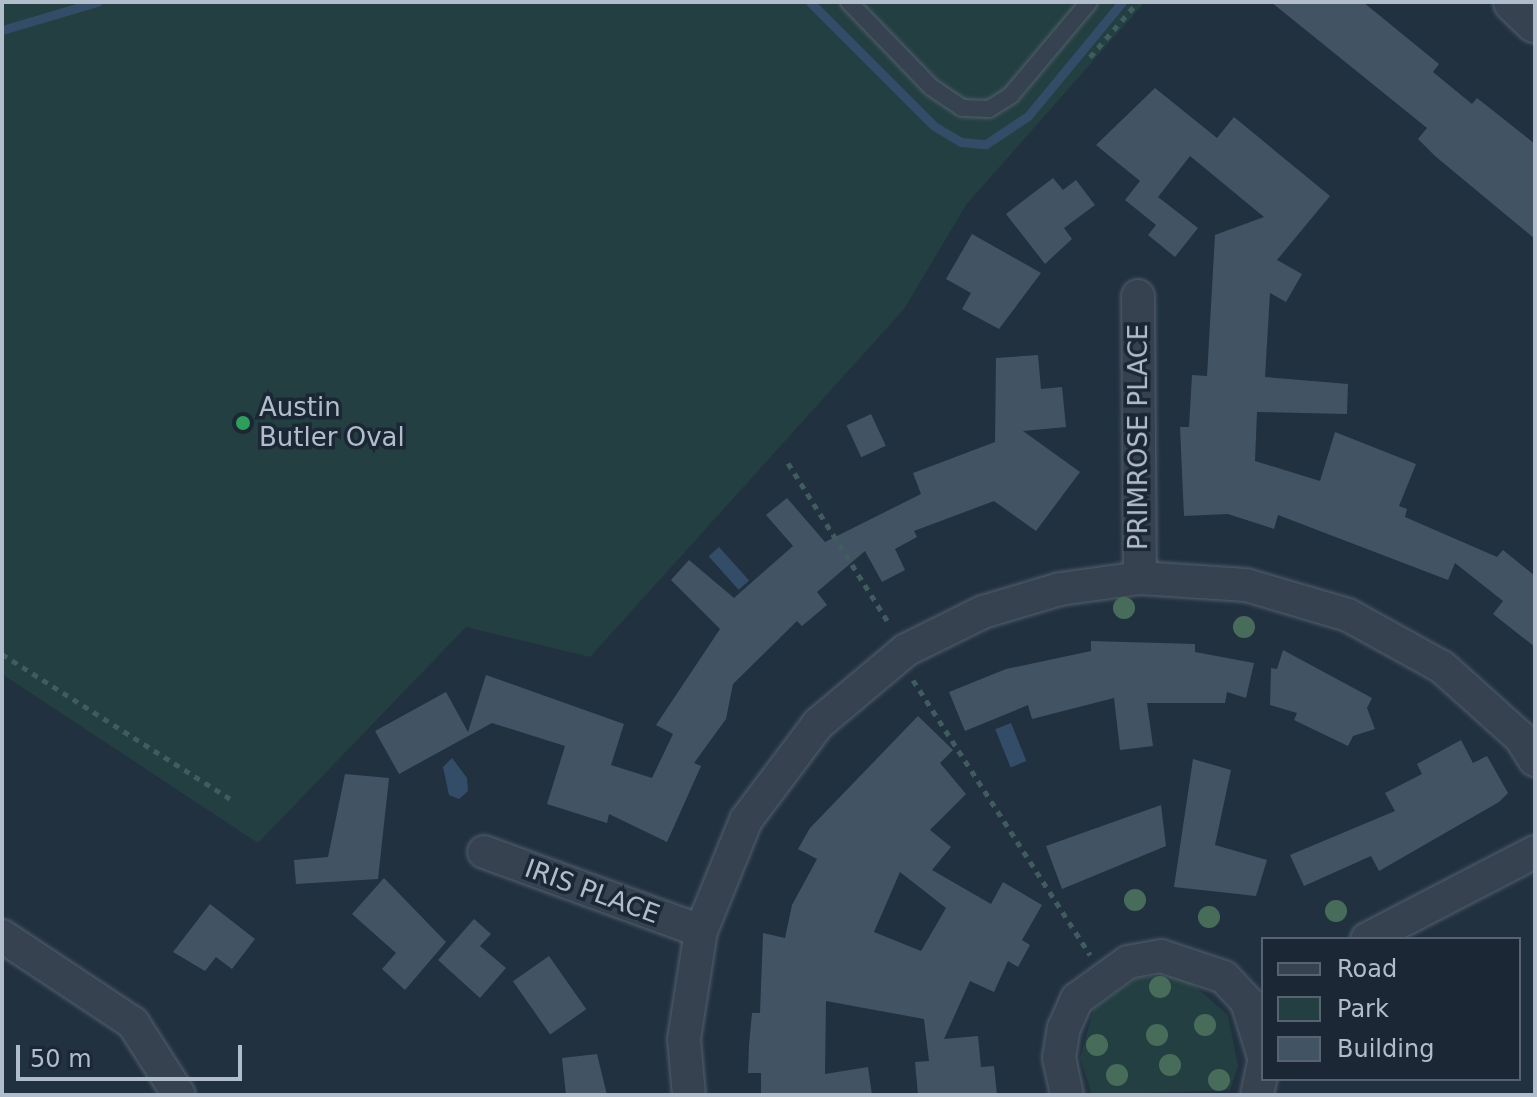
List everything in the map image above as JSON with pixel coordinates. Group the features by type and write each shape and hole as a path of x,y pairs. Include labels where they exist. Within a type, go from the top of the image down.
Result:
{"street":[{"path":"1514,2 1535,22"},
{"name":"PRIMROSE PLACE","path":"1138,296 1140,578"},
{"path":"689,1095 684,1039 701,931 746,820 818,724 906,650 983,612 1060,589 1140,578 1246,585 1348,615 1442,667 1521,738 1535,760"},
{"name":"IRIS PLACE","path":"484,852 701,931"},
{"path":"1371,937 1535,852"},
{"path":"2,936 133,1023 179,1095"},
{"path":"1067,1095 1059,1058 1064,1028 1102,974 1161,956 1194,961 1255,998 1261,1040"}],"lane":[{"path":"849,2 931,87 962,108 989,109 1011,95 1089,2"}],"path":[{"path":"1090,57 1138,2"},
{"path":"788,463 906,650 908,672 1102,974"},
{"path":"2,654 232,800"}],"green space":[{"path":"2,2 1145,2 966,205 904,309 590,657 466,627 258,843 2,674"},
{"path":"1163,975 1189,981 1228,1015 1238,1066 1230,1090 1092,1095 1080,1058 1094,1008 1137,978"}],"water":[{"path":"719,547 749,580 739,590 709,556"},
{"path":"1011,723 1026,761 1011,767 995,729"},
{"path":"452,758 467,778 468,791 459,799 449,795 443,767"}],"building":[{"path":"1271,2 1363,2 1439,64 1433,72 1472,104 1477,98 1535,144 1535,239 1418,139 1427,128"},
{"path":"1155,88 1217,138 1234,117 1330,196 1277,260 1302,274 1286,302 1270,293 1265,377 1348,384 1347,414 1257,412 1255,461 1320,481 1335,432 1416,464 1399,506 1407,509 1405,517 1497,557 1503,550 1535,576 1535,647 1493,614 1503,601 1455,563 1448,580 1278,515 1274,529 1228,514 1184,516 1180,427 1189,427 1192,375 1207,376 1215,235 1264,217 1190,156 1158,197 1198,228 1175,257 1148,235 1156,225 1125,200 1140,181 1096,145"},
{"path":"1053,178 1063,190 1076,180 1095,205 1064,228 1072,239 1045,264 1006,214"},
{"path":"972,234 1041,273 999,329 962,309 971,293 946,279"},
{"path":"1038,355 1041,389 1062,387 1066,427 1023,431 1080,472 1036,531 994,501 914,531 917,537 895,549 905,570 882,582 865,551 817,592 827,605 802,626 797,621 733,684 726,719 694,763 701,766 667,842 609,814 607,823 547,804 565,746 492,723 399,774 375,731 446,692 468,732 486,675 624,724 611,765 652,778 673,734 656,725 720,629 671,580 689,560 734,598 793,546 766,515 787,498 825,542 921,494 913,473 995,442 996,358"},
{"path":"871,414 886,446 861,457 847,425"},
{"path":"1091,641 1195,644 1195,652 1254,663 1246,698 1227,692 1225,703 1147,703 1153,746 1120,750 1114,698 1032,719 1028,705 965,731 949,692 1006,669 1091,651"},
{"path":"1283,650 1372,698 1367,708 1375,729 1353,736 1348,746 1294,720 1297,713 1270,705 1271,668 1277,669"},
{"path":"918,716 953,750 940,763 966,794 930,830 951,847 932,870 991,904 1003,882 1042,905 1022,940 1030,945 1018,967 1008,961 994,992 970,981 944,1039 978,1036 981,1067 994,1066 997,1095 918,1095 915,1062 929,1061 924,1019 826,1001 825,1074 868,1067 872,1095 761,1093 761,1073 748,1073 752,1013 760,1013 763,933 785,938 792,905 817,859 798,849 810,828","holes":["900,872 946,908 921,951 874,932"]},
{"path":"1461,740 1473,763 1487,756 1508,793 1499,802 1379,871 1371,856 1304,886 1290,855 1395,811 1385,793 1422,774 1417,764"},
{"path":"1193,759 1231,770 1215,845 1267,860 1256,896 1174,887"},
{"path":"345,774 389,778 378,879 296,884 294,860 328,857"},
{"path":"1161,805 1166,846 1062,889 1046,846"},
{"path":"384,878 446,942 405,990 382,969 396,953 352,914"},
{"path":"210,904 255,939 232,969 216,957 205,971 173,952"},
{"path":"474,919 491,934 480,946 506,968 480,998 438,960"},
{"path":"549,956 586,1009 550,1034 513,981"},
{"path":"597,1054 607,1095 566,1095 562,1058"}],"waterway":[{"path":"2,30 97,2"},
{"path":"810,2 934,126 961,142 986,144 1028,116 1122,2"}],"place":[{"name":"Austin Butler Oval","path":"243,423"}]}
